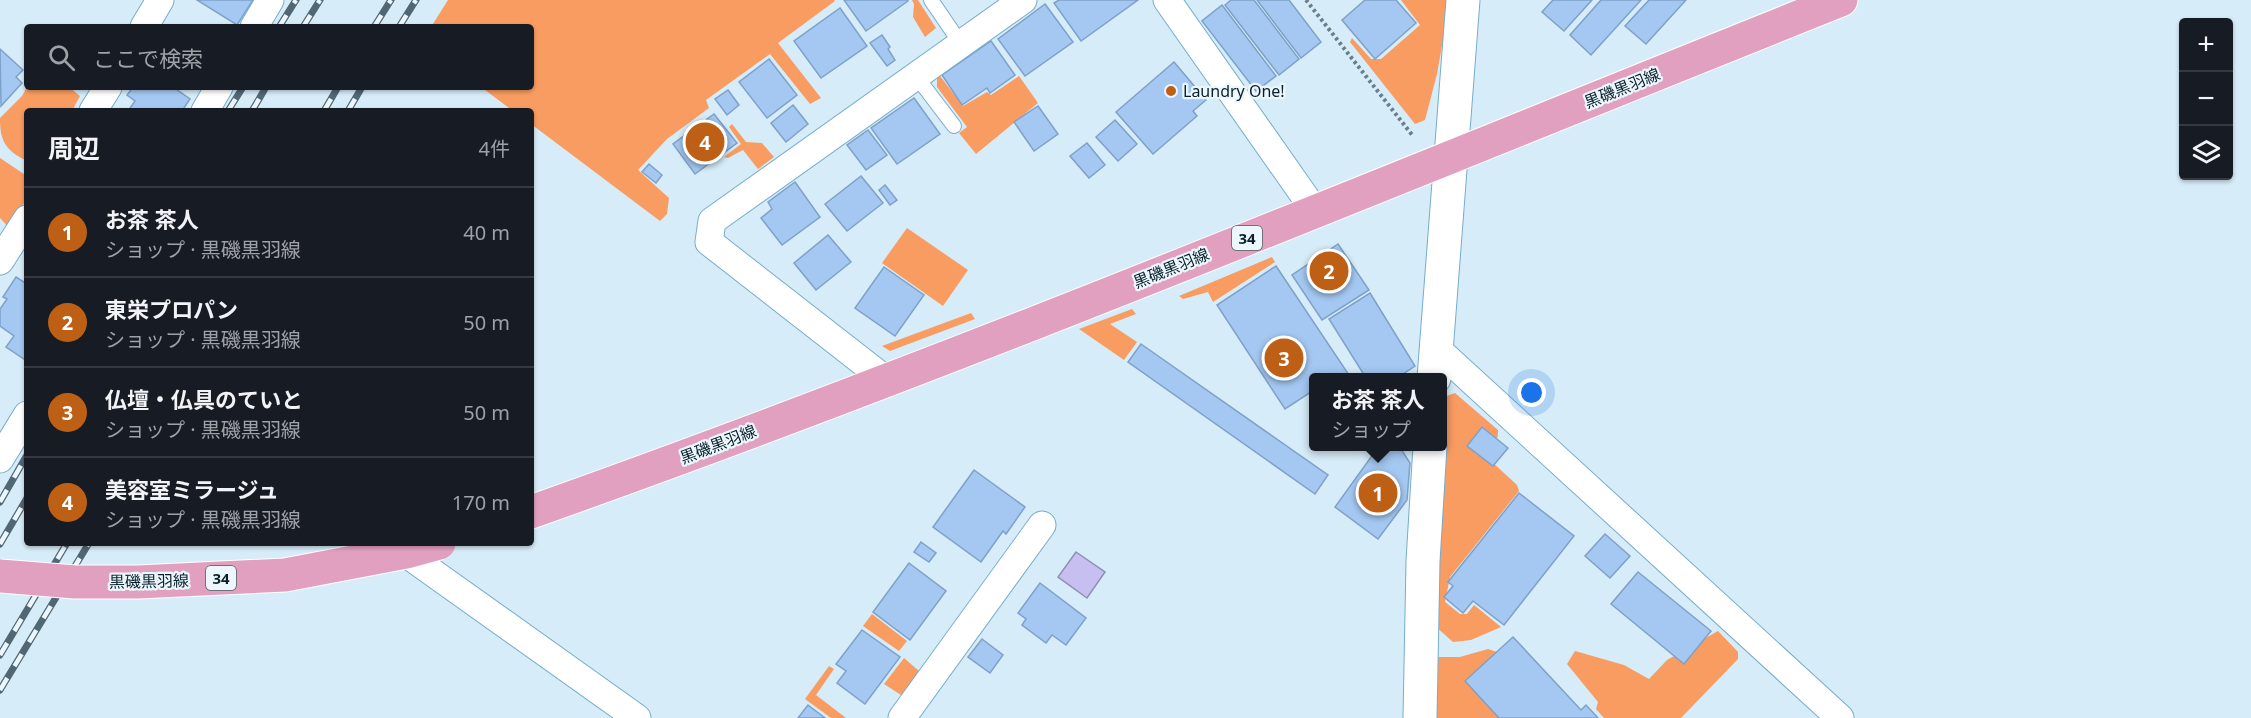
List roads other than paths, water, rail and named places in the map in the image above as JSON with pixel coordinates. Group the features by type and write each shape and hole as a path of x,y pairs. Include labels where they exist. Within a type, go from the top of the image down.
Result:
{"main road":[{"name":"黒磯黒羽線","path":"534,511 651,470 886,380 1841,0"},
{"name":"黒磯黒羽線","path":"0,576 75,582 138,582 285,575 428,546"}],"street":[{"path":"146,24 160,0"},
{"path":"256,24 270,0"},
{"path":"886,380 709,242 712,221 1023,0"},
{"path":"1167,0 1315,211"},
{"path":"1446,373 1435,363 1443,160 1463,0"},
{"path":"95,108 106,90"},
{"path":"207,108 217,90"},
{"path":"12,257 24,227"},
{"path":"1447,374 1840,718"},
{"path":"0,459 24,420"},
{"path":"1420,718 1423,561 1430,451"},
{"path":"902,718 1042,525"},
{"path":"395,546 637,718"}],"lane":[{"path":"931,0 961,44"},
{"path":"916,76 954,126"}],"railway":[{"path":"281,24 296,0"},
{"path":"305,24 320,0"},
{"path":"376,24 391,0"},
{"path":"401,24 416,0"},
{"path":"230,108 241,90"},
{"path":"254,108 264,90"},
{"path":"326,108 336,90"},
{"path":"350,108 360,90"},
{"path":"0,502 24,460"},
{"path":"0,544 24,503"},
{"path":"0,655 65,546"},
{"path":"0,690 87,546"}],"place":[{"name":"Laundry One!","path":"1171,91"},
{"name":"美容室ミラージュ","path":"705,142"},
{"name":"東栄プロパン","path":"1329,271"},
{"name":"仏壇・仏具のていと","path":"1284,358"},
{"name":"お茶 茶人","path":"1378,493"}]}
